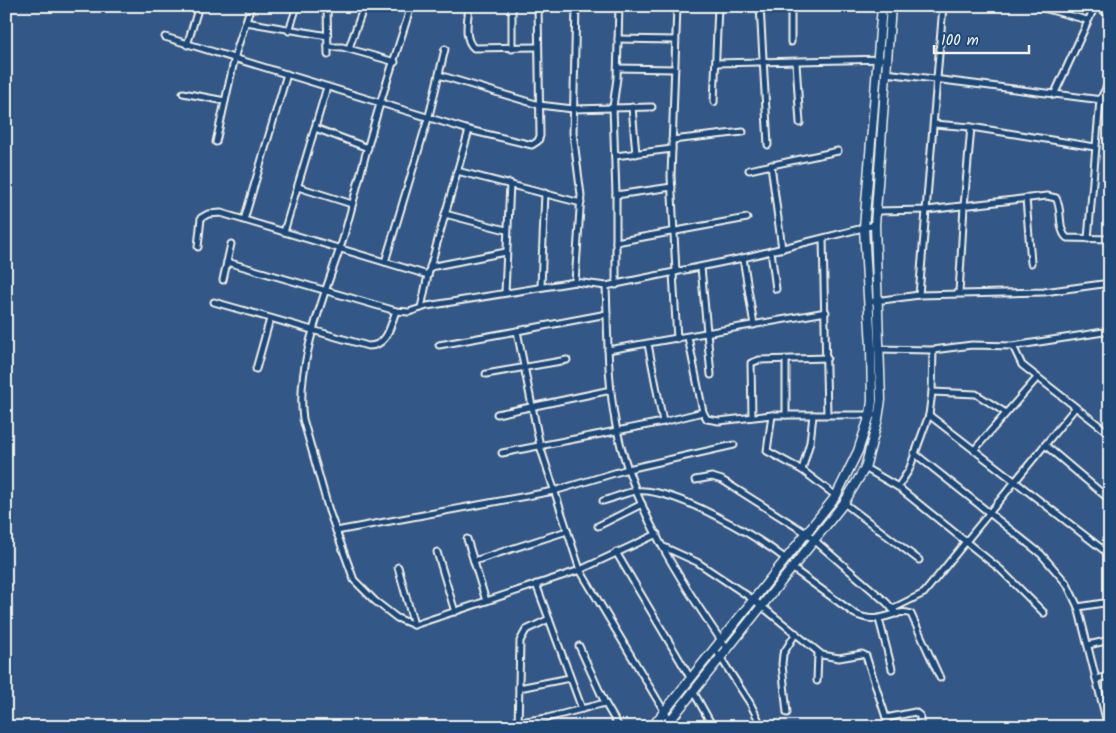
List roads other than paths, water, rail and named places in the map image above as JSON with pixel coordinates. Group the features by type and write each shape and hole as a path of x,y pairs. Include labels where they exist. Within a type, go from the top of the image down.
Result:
{"street":[{"path":"187,45 199,6"},
{"path":"216,142 235,58 251,6"},
{"path":"289,31 297,6"},
{"path":"327,6 328,56"},
{"path":"349,48 364,6"},
{"path":"411,6 395,62 380,103 352,204 325,290 302,378 301,405 336,531 350,571 361,589 397,618 414,625 580,570 657,534"},
{"path":"469,6 467,33 471,46 478,49 538,47"},
{"path":"512,6 512,48"},
{"path":"164,37 468,130 532,145 538,141 540,136 538,6"},
{"path":"575,282 581,203 573,132 576,6"},
{"path":"616,285 616,195 613,107 618,68 619,6"},
{"path":"677,6 672,140 677,339"},
{"path":"714,102 718,6"},
{"path":"760,6 768,145"},
{"path":"791,6 791,42"},
{"path":"797,6 805,7"},
{"path":"667,725 844,503 865,468 881,400 868,302 864,228 882,6"},
{"path":"652,727 836,496 858,451 870,415 878,301 875,225 891,6"},
{"path":"919,295 943,6"},
{"path":"1036,6 1087,20"},
{"path":"1054,95 1095,6 1110,14"},
{"path":"246,22 289,31 328,36"},
{"path":"618,39 675,40"},
{"path":"328,47 349,48 395,62"},
{"path":"385,262 428,117 445,49"},
{"path":"716,63 762,64 887,59"},
{"path":"796,63 800,124"},
{"path":"618,68 674,69"},
{"path":"244,220 287,74"},
{"path":"886,74 1110,101"},
{"path":"439,75 539,105 574,109 652,107"},
{"path":"1088,239 1100,100 1110,80"},
{"path":"284,232 327,87"},
{"path":"183,93 225,101"},
{"path":"632,107 636,154"},
{"path":"934,124 971,127 1095,147"},
{"path":"959,293 971,127"},
{"path":"316,128 368,148"},
{"path":"421,308 428,274 468,130"},
{"path":"672,140 743,132"},
{"path":"615,156 672,149"},
{"path":"748,170 838,151"},
{"path":"771,165 782,249"},
{"path":"457,171 510,183 581,203"},
{"path":"505,293 506,230 510,183"},
{"path":"298,187 352,204"},
{"path":"616,195 672,187"},
{"path":"540,286 545,193"},
{"path":"877,211 926,210 1047,196 1056,198 1065,236 1072,239 1110,239"},
{"path":"1026,198 1031,263"},
{"path":"198,247 203,216 221,213 428,274"},
{"path":"445,214 506,230"},
{"path":"616,242 747,218"},
{"path":"227,262 396,311 409,312 421,308 540,286 575,282 606,286 616,285 782,249 875,225"},
{"path":"823,239 827,414"},
{"path":"223,280 232,244"},
{"path":"771,251 776,289"},
{"path":"430,267 506,252"},
{"path":"743,258 754,325"},
{"path":"701,267 711,375"},
{"path":"868,302 919,295 1044,292 1110,283"},
{"path":"606,286 611,390 617,430 628,470 642,504 680,580 727,649"},
{"path":"214,302 368,346 376,346 385,340 396,311"},
{"path":"608,350 826,312"},
{"path":"439,345 607,314"},
{"path":"256,369 270,319"},
{"path":"517,331 540,446 580,570 664,713 667,725"},
{"path":"875,349 933,350 972,345 1013,346 1110,331"},
{"path":"688,337 703,412 710,420 772,415 879,415"},
{"path":"648,344 663,422"},
{"path":"1013,346 1022,365 1036,378 1110,434"},
{"path":"898,487 908,470 929,415 932,392 933,350"},
{"path":"752,417 749,366 751,363 827,358"},
{"path":"486,374 567,360"},
{"path":"786,360 786,415"},
{"path":"975,449 1036,378"},
{"path":"497,414 611,390"},
{"path":"932,392 976,394 1006,412"},
{"path":"892,609 924,593 1075,408"},
{"path":"502,454 663,422 703,412"},
{"path":"772,415 766,450 802,470 836,496"},
{"path":"802,470 810,442 814,415"},
{"path":"929,415 1017,481 1110,555"},
{"path":"1045,445 1110,500"},
{"path":"336,531 554,491 628,470 734,446"},
{"path":"914,453 991,513 1057,571 1074,595 1108,727"},
{"path":"865,468 898,487 1001,570 1044,613"},
{"path":"695,480 712,477 722,480 806,533 896,614"},
{"path":"604,501 637,491 661,495 698,508 758,538 786,559"},
{"path":"844,503 919,560"},
{"path":"598,526 642,504"},
{"path":"474,561 567,531"},
{"path":"467,539 486,601"},
{"path":"664,547 697,562 754,600 818,653 832,658 862,654 866,656 889,727"},
{"path":"437,552 455,612"},
{"path":"616,552 690,679"},
{"path":"398,567 414,625"},
{"path":"792,568 864,619 879,620 906,612 911,614 940,678"},
{"path":"536,584 582,709"},
{"path":"1078,607 1110,602"},
{"path":"548,619 522,634 519,724 604,703"},
{"path":"879,620 892,669"},
{"path":"787,713 782,664 783,654 796,633"},
{"path":"1088,645 1110,640"},
{"path":"579,646 604,703 619,727"},
{"path":"715,649 750,703 762,727"},
{"path":"816,681 818,653"},
{"path":"1096,679 1110,676"},
{"path":"519,688 570,678"},
{"path":"694,691 713,727"},
{"path":"886,718 915,712 920,716 920,727"}]}
